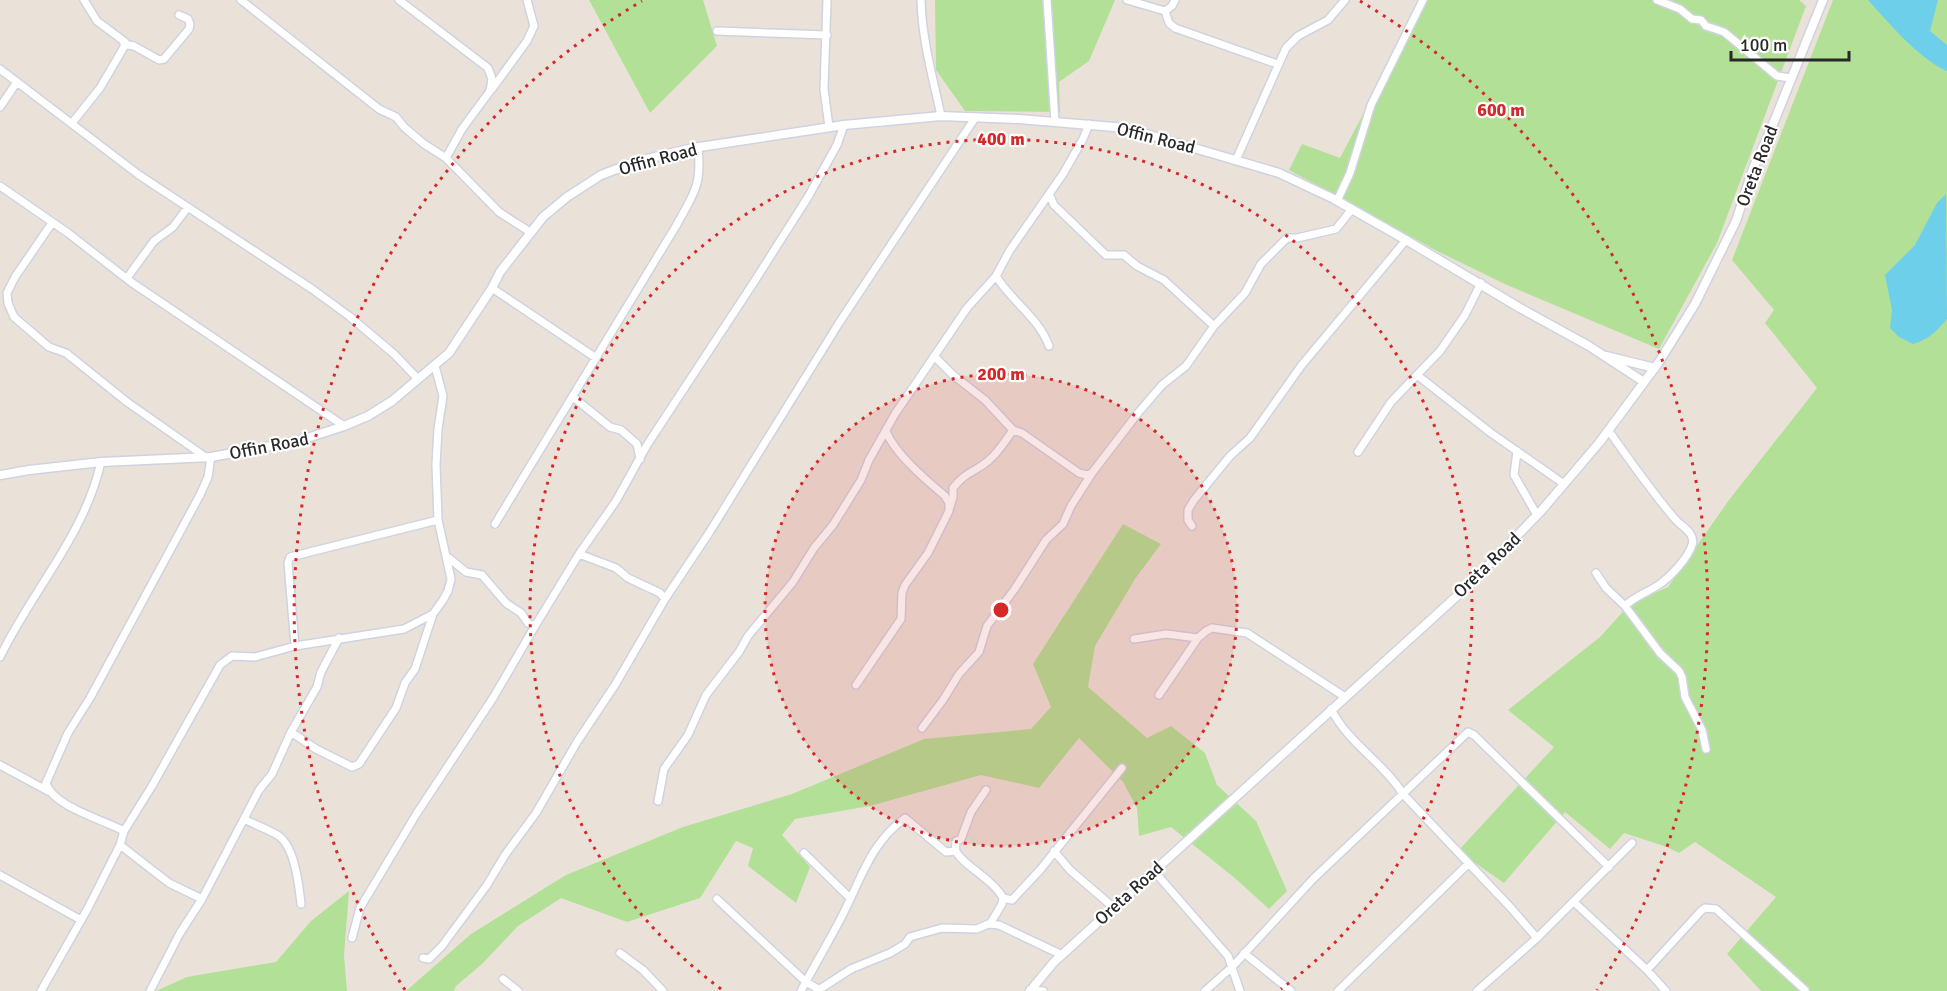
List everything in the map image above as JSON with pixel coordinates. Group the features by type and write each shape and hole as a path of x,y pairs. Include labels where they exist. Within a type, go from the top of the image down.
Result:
{"street":[{"path":"84,0 96,21 125,42 124,44"},
{"path":"241,0 379,109 396,117 424,144 447,158 499,212 530,232"},
{"path":"399,0 488,68 492,79 490,91"},
{"path":"447,158 462,129 528,40 534,26 527,0"},
{"path":"826,0 824,89 829,127"},
{"path":"921,0 924,38 941,116"},
{"path":"1047,0 1055,122"},
{"path":"1126,0 1165,11"},
{"path":"1165,11 1172,6 1175,0"},
{"path":"1236,159 1277,64 1292,41 1328,20 1345,0"},
{"path":"1337,201 1350,173 1371,105 1408,26 1423,0"},
{"path":"1657,0 1680,9 1692,19 1701,20 1706,27 1724,32 1777,76 1791,78"},
{"name":"Oreta Road","path":"1030,991 1062,955 1468,586 1537,515 1609,431 1655,368 1695,304 1736,221 1754,166 1823,0"},
{"path":"1165,11 1169,24 1175,28 1277,64"},
{"path":"124,44 134,46 159,60 164,59 189,28 188,19 179,15"},
{"path":"717,31 827,35"},
{"path":"72,123 99,88 124,44"},
{"path":"0,69 139,175 349,316 394,354 418,379"},
{"path":"0,107 17,82"},
{"name":"Offin Road","path":"0,475 102,462 209,458 297,441 344,426 376,411 435,366 449,352 492,288 500,272 543,217 567,197 601,175 638,161 699,147 844,125 941,116 1019,119 1126,128 1278,173 1352,209 1606,356"},
{"path":"423,958 429,959 434,956 492,877 541,803 577,742 615,685 665,599 709,533 839,323 975,118"},
{"path":"658,801 664,769 688,735 706,695 739,652 748,636 793,582 807,558 833,525 861,480 869,460 886,431 967,309 996,276 1010,250 1073,157 1089,124"},
{"path":"352,938 357,917 366,898 417,813 493,698 579,554 616,501 647,445 808,197 837,144 844,125"},
{"path":"495,524 676,226 698,185 699,147"},
{"path":"0,186 127,278 344,426"},
{"path":"1049,194 1054,206 1106,255 1124,255 1146,271 1158,276 1214,326"},
{"path":"127,278 154,241 173,227 188,207"},
{"path":"922,728 959,674 979,652 987,626 1014,590 1046,540 1063,524 1092,472 1162,385 1186,366 1214,326 1245,293 1261,264 1287,238 1297,238 1336,229 1352,209"},
{"path":"50,792 46,783 64,742 200,495 208,477 209,458 127,402 66,353 49,348 14,317 8,303 8,293 15,277 52,223"},
{"path":"1192,526 1188,520 1188,510 1194,500 1230,456 1250,438 1301,366 1406,240"},
{"path":"996,276 1003,287 1028,313 1049,345"},
{"path":"1358,452 1391,402 1440,351 1465,315 1481,284"},
{"path":"492,288 596,358"},
{"path":"934,356 953,375 985,400 1013,430 1022,433 1079,473 1087,475 1092,472"},
{"path":"1606,356 1655,368"},
{"path":"1606,356 1644,382"},
{"path":"291,732 316,749 352,766 359,764 396,708 405,683 415,669 433,615 448,591 451,579 438,520 436,465 443,396 435,366"},
{"path":"1417,375 1564,484"},
{"path":"573,398 610,427 621,430 637,444 640,459"},
{"path":"856,685 900,619 902,593 905,585 928,553 949,510 953,488 964,475 989,461 1013,430"},
{"path":"886,431 898,451 945,496 949,503 949,510"},
{"path":"1609,431 1644,477 1655,496 1693,538 1686,556 1668,576 1660,584 1632,599 1625,606"},
{"path":"1517,451 1514,476 1537,515"},
{"path":"0,656 12,632 85,513 102,462"},
{"path":"295,646 288,563 290,557 438,520"},
{"path":"579,554 616,568 628,578 660,593 665,599"},
{"path":"447,556 466,572 482,575 506,603 521,614 528,623 535,626"},
{"path":"1596,573 1606,588 1625,606 1660,653 1679,671 1685,697 1702,730 1706,749"},
{"path":"41,991 120,845 124,831 220,665 232,656 267,655 295,646 404,629 433,615"},
{"path":"1159,695 1198,638 1212,628 1247,633 1345,697"},
{"path":"1134,639 1166,634 1198,638"},
{"path":"150,991 180,933 202,899 259,790 272,774 291,732 312,697 321,672 339,638"},
{"path":"1331,709 1344,731 1391,777 1403,794 1537,938"},
{"path":"1205,991 1232,967 1313,879 1468,732 1474,735 1609,867"},
{"path":"0,765 50,792 71,807 124,831"},
{"path":"986,790 970,812 961,838 956,841 956,851 960,857 991,882 1003,898 1012,900 1040,870 1122,768"},
{"path":"801,991 842,917 875,848 894,825 905,818 946,852 956,851"},
{"path":"244,819 284,841 298,874 301,904"},
{"path":"1477,991 1537,938 1632,843"},
{"path":"120,845 170,883 202,899"},
{"path":"1054,851 1070,870 1114,908"},
{"path":"804,854 850,898"},
{"path":"1338,991 1468,864"},
{"path":"1154,871 1228,956 1240,991"},
{"path":"0,875 81,920"},
{"path":"990,924 1003,898"},
{"path":"717,899 806,982 819,990 851,969 890,953 910,938 942,928 977,929 990,924 999,925 1062,955"},
{"path":"1574,902 1647,970 1666,991"},
{"path":"1647,970 1701,910 1710,908 1716,909 1805,990"},
{"path":"620,953 643,970 663,991"},
{"path":"1244,953 1291,991"},
{"path":"503,979 518,991"},
{"path":"1030,991 1042,991"}],"green space":[{"path":"589,0 703,0 717,46 650,113"},
{"path":"935,0 1115,0 1089,61 1059,82 1060,112 965,111 936,70"},
{"path":"1426,0 1799,0 1806,6 1717,243 1659,349 1507,285 1437,251 1289,170 1302,144 1340,158 1415,15"},
{"path":"1833,0 1947,0 1947,991 1761,991 1727,954 1776,897 1695,842 1679,853 1624,833 1610,849 1565,812 1504,883 1458,851 1554,747 1508,710 1600,637 1630,604 1668,587 1729,500 1817,388 1765,323 1774,310 1732,260"},
{"path":"1123,524 1161,544 1135,579 1095,646 1088,687 1147,738 1171,726 1205,753 1217,785 1256,821 1287,891 1269,909 1236,879 1171,827 1139,836 1137,808 1123,782 1079,738 1039,788 981,775 870,806 795,819 782,835 810,867 796,903 748,866 753,848 736,841 700,898 627,922 561,898 518,926 482,964 456,986 454,991 406,991 471,934 566,875 683,827 792,794 924,739 1031,729 1051,707 1033,664"},
{"path":"349,891 344,955 347,991 156,991 187,977 276,962 311,921"}],"water":[{"path":"1868,0 1938,0 1930,31 1947,45 1947,71 1915,50"},
{"path":"1946,194 1947,319 1932,334 1913,344 1899,337 1890,328 1892,310 1885,275 1915,245 1937,203"}]}
